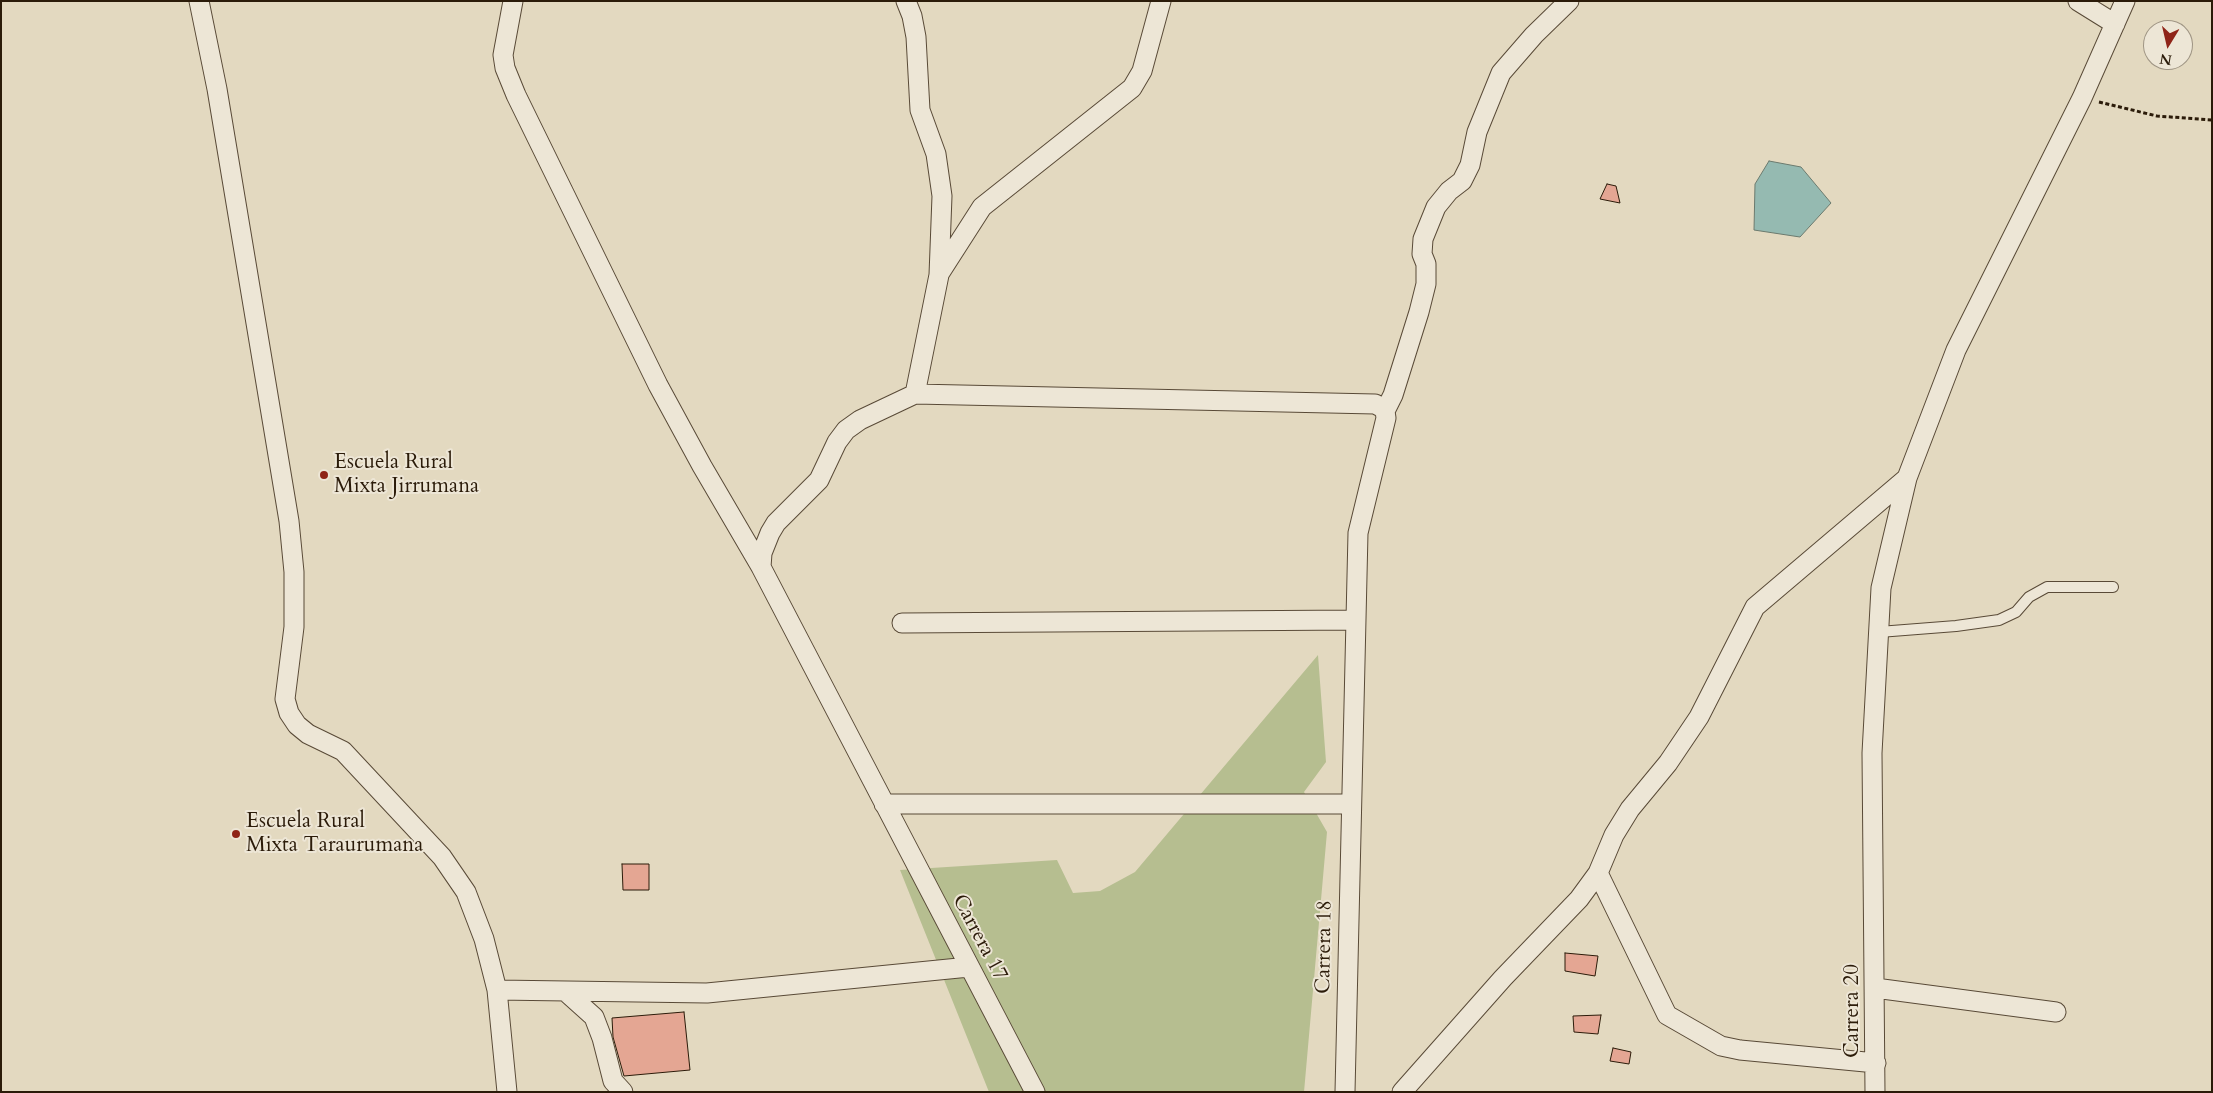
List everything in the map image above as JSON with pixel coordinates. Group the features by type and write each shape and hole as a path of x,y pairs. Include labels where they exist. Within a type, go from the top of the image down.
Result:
{"street":[{"path":"199,1 217,89 289,521 294,572 294,627 285,699 289,713 297,725 308,734 343,751 454,871 466,892 484,938 497,990 507,1092"},
{"name":"Carrera 17","path":"513,1 504,55 508,77 658,385 702,466 761,567 1035,1092"},
{"path":"906,1 912,16 916,37 920,110 936,154 942,196 939,275 915,394"},
{"path":"939,275 982,207 1132,88 1142,71 1161,1"},
{"name":"Carrera 18","path":"1345,1092 1350,804 1358,533 1386,418 1385,411 1393,395 1426,284 1426,264 1422,254 1423,239 1436,207 1449,191 1462,181 1470,165 1478,132 1501,73 1534,35 1570,1"},
{"path":"2078,1 2115,24"},
{"name":"Carrera 20","path":"1875,1092 1872,753 1881,588 1908,478 1956,350 2082,98 2125,1"},
{"path":"761,567 762,553 776,523 819,480 846,430 860,420 915,394 1375,404 1385,411"},
{"path":"1402,1092 1504,978 1579,899 1598,873 1614,835 1626,815 1668,763 1699,717 1755,607 1908,478"},
{"path":"902,623 1356,620"},
{"path":"884,804 1350,804"},
{"path":"1598,873 1667,1015 1721,1046 1740,1050 1876,1063"},
{"path":"497,990 707,993 969,967"},
{"path":"1875,988 2056,1012"},
{"path":"565,990 594,1017 602,1038 613,1081 624,1092"}],"lane":[{"path":"1879,632 1956,626 1999,620 2016,612 2030,597 2047,587 2113,587"}],"path":[{"path":"2082,98 2157,116 2212,120"}],"green space":[{"path":"1318,655 1326,762 1304,792 1327,832 1304,1092 989,1092 900,870 1057,860 1073,893 1100,891 1135,872"}],"water":[{"path":"1769,161 1801,167 1831,203 1800,237 1754,230 1755,184"}],"building":[{"path":"1607,184 1616,186 1620,203 1600,199"},
{"path":"622,864 649,864 649,890 623,890"},
{"path":"1565,953 1598,956 1595,976 1565,971"},
{"path":"684,1012 690,1070 624,1076 613,1037 612,1018"},
{"path":"1601,1015 1598,1034 1574,1032 1573,1016"},
{"path":"1613,1048 1631,1052 1629,1064 1610,1061"}],"place":[{"name":"Escuela Rural Mixta Jirrumana","path":"324,475"},
{"name":"Escuela Rural Mixta Taraurumana","path":"236,834"}]}
